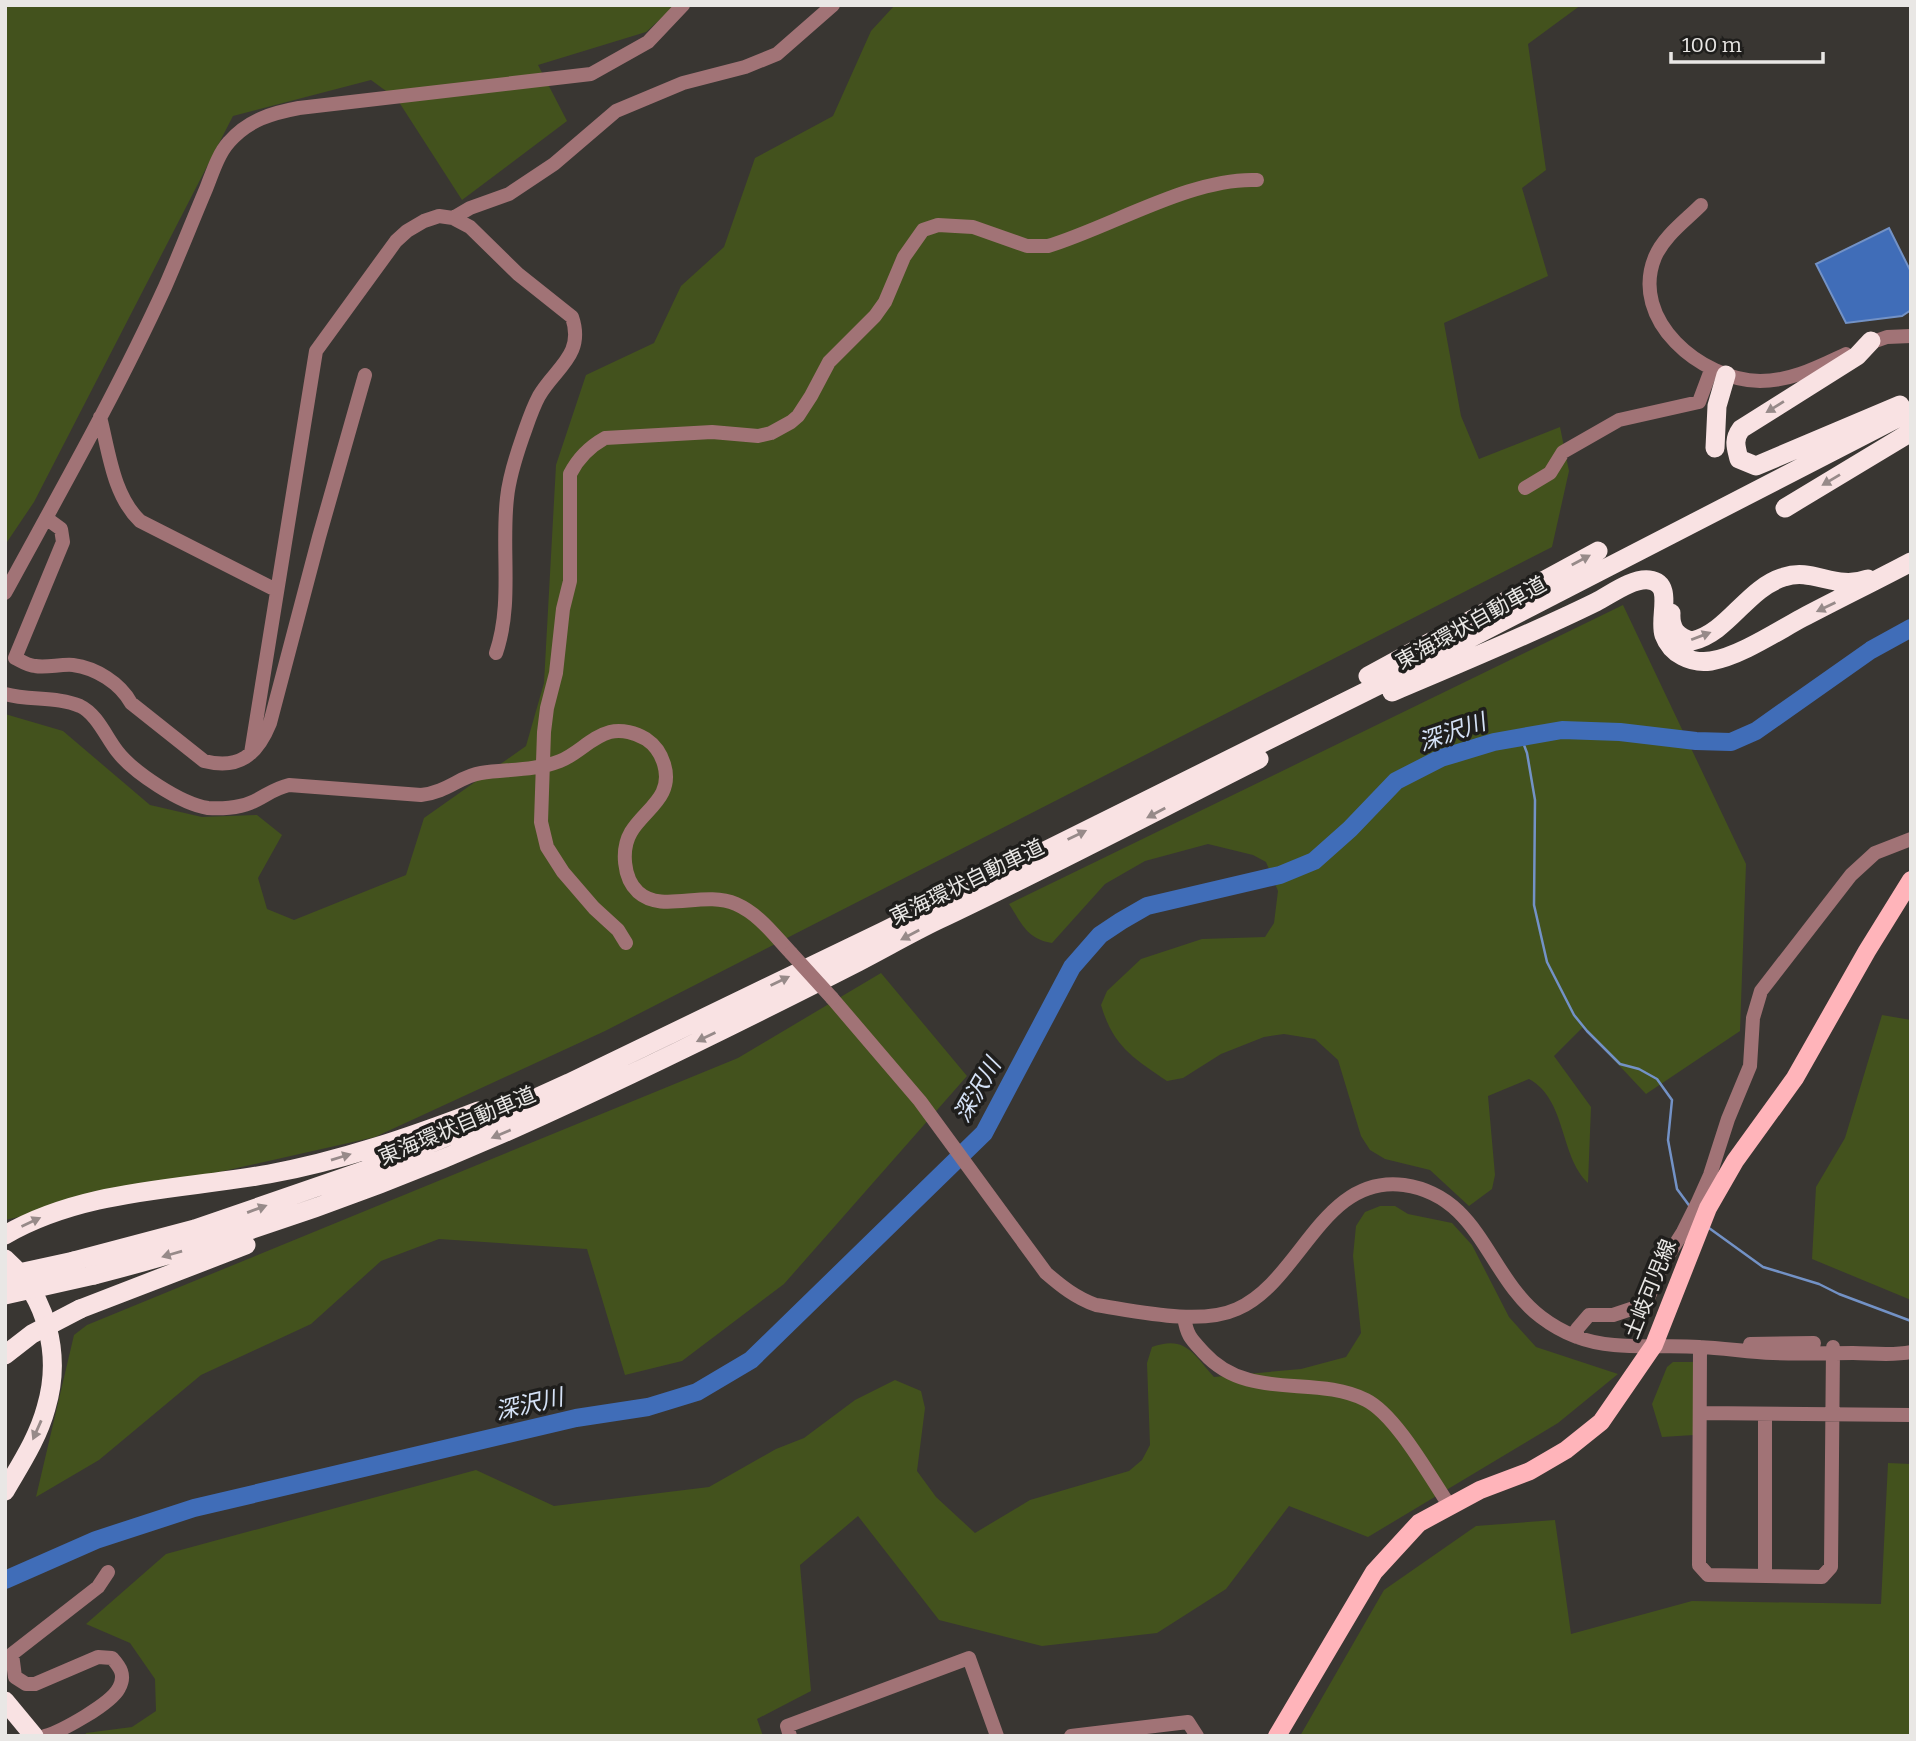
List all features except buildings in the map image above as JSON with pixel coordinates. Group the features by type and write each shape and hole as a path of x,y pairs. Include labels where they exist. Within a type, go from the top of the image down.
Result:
{"highway":[{"path":"1871,341 1857,356 1741,429 1736,436 1735,445 1739,459 1756,466 1911,400"},
{"path":"1715,448 1719,372"},
{"name":"東海環状自動車道","path":"5,1276 195,1229 363,1171 485,1121 680,1029 1201,773 1547,600 1911,411"},
{"name":"東海環状自動車道","path":"5,1295 94,1275 232,1237 426,1165 517,1127 758,1012 937,920 1109,837 1392,692 1534,614 1699,531 1911,418"},
{"path":"1785,508 1911,432"},
{"path":"1201,773 1302,713 1598,551"},
{"path":"1392,692 1572,614 1639,580 1656,582 1662,588 1665,596 1661,621 1669,645 1691,660 1712,661 1773,634 1909,563"},
{"path":"1677,596 1671,625 1683,639 1692,641 1709,635 1767,585 1786,576 1809,575 1840,584 1851,583 1909,563"},
{"path":"5,1235 58,1211 126,1195 228,1181 314,1165 450,1121 680,1029"},
{"path":"5,1355 32,1334 80,1309 335,1209 426,1165"},
{"path":"5,1259 27,1281 36,1297 48,1328 53,1364 46,1409 27,1453 5,1491"},
{"path":"5,1701 32,1736"},
{"path":"5,1714 32,1736"}],"main road":[{"name":"土岐可児線","path":"1277,1736 1374,1572 1419,1523 1480,1490 1530,1471 1566,1450 1601,1422 1654,1345 1689,1236 1702,1206 1795,1078 1911,880"}],"street":[{"path":"5,593 100,417 164,288 228,143 249,125 273,113 299,108 591,74 649,43 683,5"},
{"path":"453,218 470,208 509,194 554,164 616,111 683,83 746,67 777,54 833,5"},
{"path":"626,943 618,930 594,908 563,872 547,847 541,822 547,708 556,673 563,609 570,581 570,474 576,463 592,446 605,438 712,432 758,436 772,433 791,422 811,396 829,362 875,316 885,302 904,257 923,230 938,225 973,227 1027,246 1048,246 1208,185 1245,179 1257,180"},
{"path":"1701,205 1664,242 1650,271 1649,290 1653,307 1671,337 1684,351 1719,372 1757,381 1787,378 1809,372 1871,341 1887,337 1911,337"},
{"path":"251,753 316,351 396,241 424,221 439,216 453,218 470,227 518,274 572,317 576,327 574,346 566,361 540,394 517,452 507,498 506,609 496,653"},
{"path":"1525,488 1550,473 1563,452 1619,420 1699,402 1719,372"},
{"path":"46,518 61,529 63,542 15,658 33,666 85,667 110,679 131,703 204,761 230,764 243,760 264,739 270,723 319,537 366,375"},
{"path":"100,417 120,492 140,521 276,590"},
{"path":"5,694 16,698 67,702 82,707 95,719 118,753 135,770 187,801 207,808 230,808 250,804 274,789 289,785 434,794 478,773 526,770 560,761 597,737 612,732 632,732 648,740 660,753 666,772 665,789 657,804 632,832 626,848 625,866 637,891 650,900 670,903 702,897 736,904 758,918 832,998 920,1101 1045,1273 1083,1300 1096,1305 1184,1317 1235,1311 1259,1298 1279,1280 1318,1226 1334,1209 1354,1195 1377,1186 1403,1185 1447,1200 1462,1213 1522,1300 1560,1330 1577,1338 1614,1345 1700,1347 1771,1353 1911,1346"},
{"path":"1702,1206 1728,1119 1750,1066 1753,1018 1761,991 1851,875 1875,853 1911,839"},
{"path":"1577,1338 1577,1329 1589,1315 1613,1315 1623,1312 1634,1308 1649,1296 1664,1262 1689,1236"},
{"path":"1184,1317 1186,1333 1220,1370 1250,1381 1346,1393 1367,1400 1396,1428 1449,1505"},
{"path":"1700,1347 1699,1565 1707,1575 1822,1577 1831,1567 1833,1348"},
{"path":"1833,1348 1911,1352"},
{"path":"1701,1413 1911,1415"},
{"path":"1765,1414 1765,1575"},
{"path":"45,1736 62,1730 106,1701 119,1689 121,1667 112,1658 98,1657 35,1684 26,1684 15,1676 12,1654 98,1587 108,1572"},
{"path":"790,1736 787,1727 969,1658 997,1736"},
{"path":"1072,1736 1188,1722 1197,1736"}],"green space":[{"path":"5,5 676,5 646,32 538,65 567,121 462,200 397,99 371,80 233,116 34,502 5,545"},
{"path":"1581,5 1528,44 1546,170 1522,188 1548,276 1444,323 1461,416 1479,459 1560,427 1569,471 1552,547 605,1031 375,1137 5,1220 5,714 63,731 150,805 202,817 257,815 282,835 258,878 267,909 294,920 406,875 424,818 526,746 544,683 556,465 586,375 654,343 681,286 724,247 755,158 833,116 871,31 894,6"},
{"path":"1623,605 1746,864 1740,1031 1646,1094 1583,1027 1554,1056 1591,1107 1588,1183 1572,1158 1550,1100 1541,1088 1529,1079 1488,1096 1495,1175 1492,1189 1469,1206 1430,1170 1385,1159 1370,1150 1361,1136 1338,1060 1315,1039 1284,1034 1264,1037 1221,1054 1183,1078 1167,1081 1126,1050 1112,1031 1101,1005 1107,991 1141,959 1202,939 1265,937 1274,923 1278,891 1266,862 1253,855 1208,844 1145,861 1105,884 1052,943 1031,934 1009,904"},
{"path":"881,973 967,1076 784,1284 682,1361 625,1375 587,1249 439,1239 381,1261 311,1324 201,1375 99,1460 36,1497 74,1335 87,1325 738,1058"},
{"path":"1882,1015 1911,1020 1911,1300 1812,1259 1816,1187 1845,1138"},
{"path":"1380,1206 1395,1206 1408,1214 1452,1223 1472,1245 1509,1317 1536,1347 1618,1374 1558,1423 1368,1537 1289,1506 1226,1589 1157,1633 1042,1646 939,1620 858,1516 800,1565 811,1691 757,1719 763,1736 85,1736 86,1733 132,1727 156,1711 155,1679 130,1643 86,1624 166,1554 476,1470 554,1506 709,1487 776,1449 804,1438 855,1400 895,1380 921,1391 925,1408 917,1471 936,1497 975,1533 1030,1500 1129,1471 1142,1460 1150,1445 1147,1363 1152,1347 1173,1343 1181,1345 1194,1354 1214,1377 1301,1369 1346,1357 1361,1333 1353,1256 1356,1226 1365,1212"},
{"path":"1673,1362 1694,1362 1694,1435 1662,1437 1652,1404 1667,1367"},
{"path":"1888,1463 1911,1464 1911,1736 1300,1736 1384,1590 1476,1526 1555,1520 1571,1634 1692,1601 1881,1604"}],"water":[{"path":"1889,228 1911,272 1911,310 1902,316 1846,323 1816,264"}],"waterway":[{"name":"深沢川","path":"5,1580 96,1540 194,1508 576,1418 648,1407 697,1392 751,1360 984,1133 1072,967 1100,935 1121,921 1147,906 1280,875 1314,861 1350,829 1396,781 1441,758 1494,742 1562,730 1620,732 1696,741 1731,742 1756,731 1871,650 1911,628"},
{"path":"1521,737 1527,753 1535,800 1534,905 1547,962 1574,1015 1587,1031 1620,1064 1639,1069 1657,1079 1672,1100 1668,1140 1677,1189 1691,1208"},
{"path":"1709,1228 1763,1267 1819,1284 1911,1321"}]}
